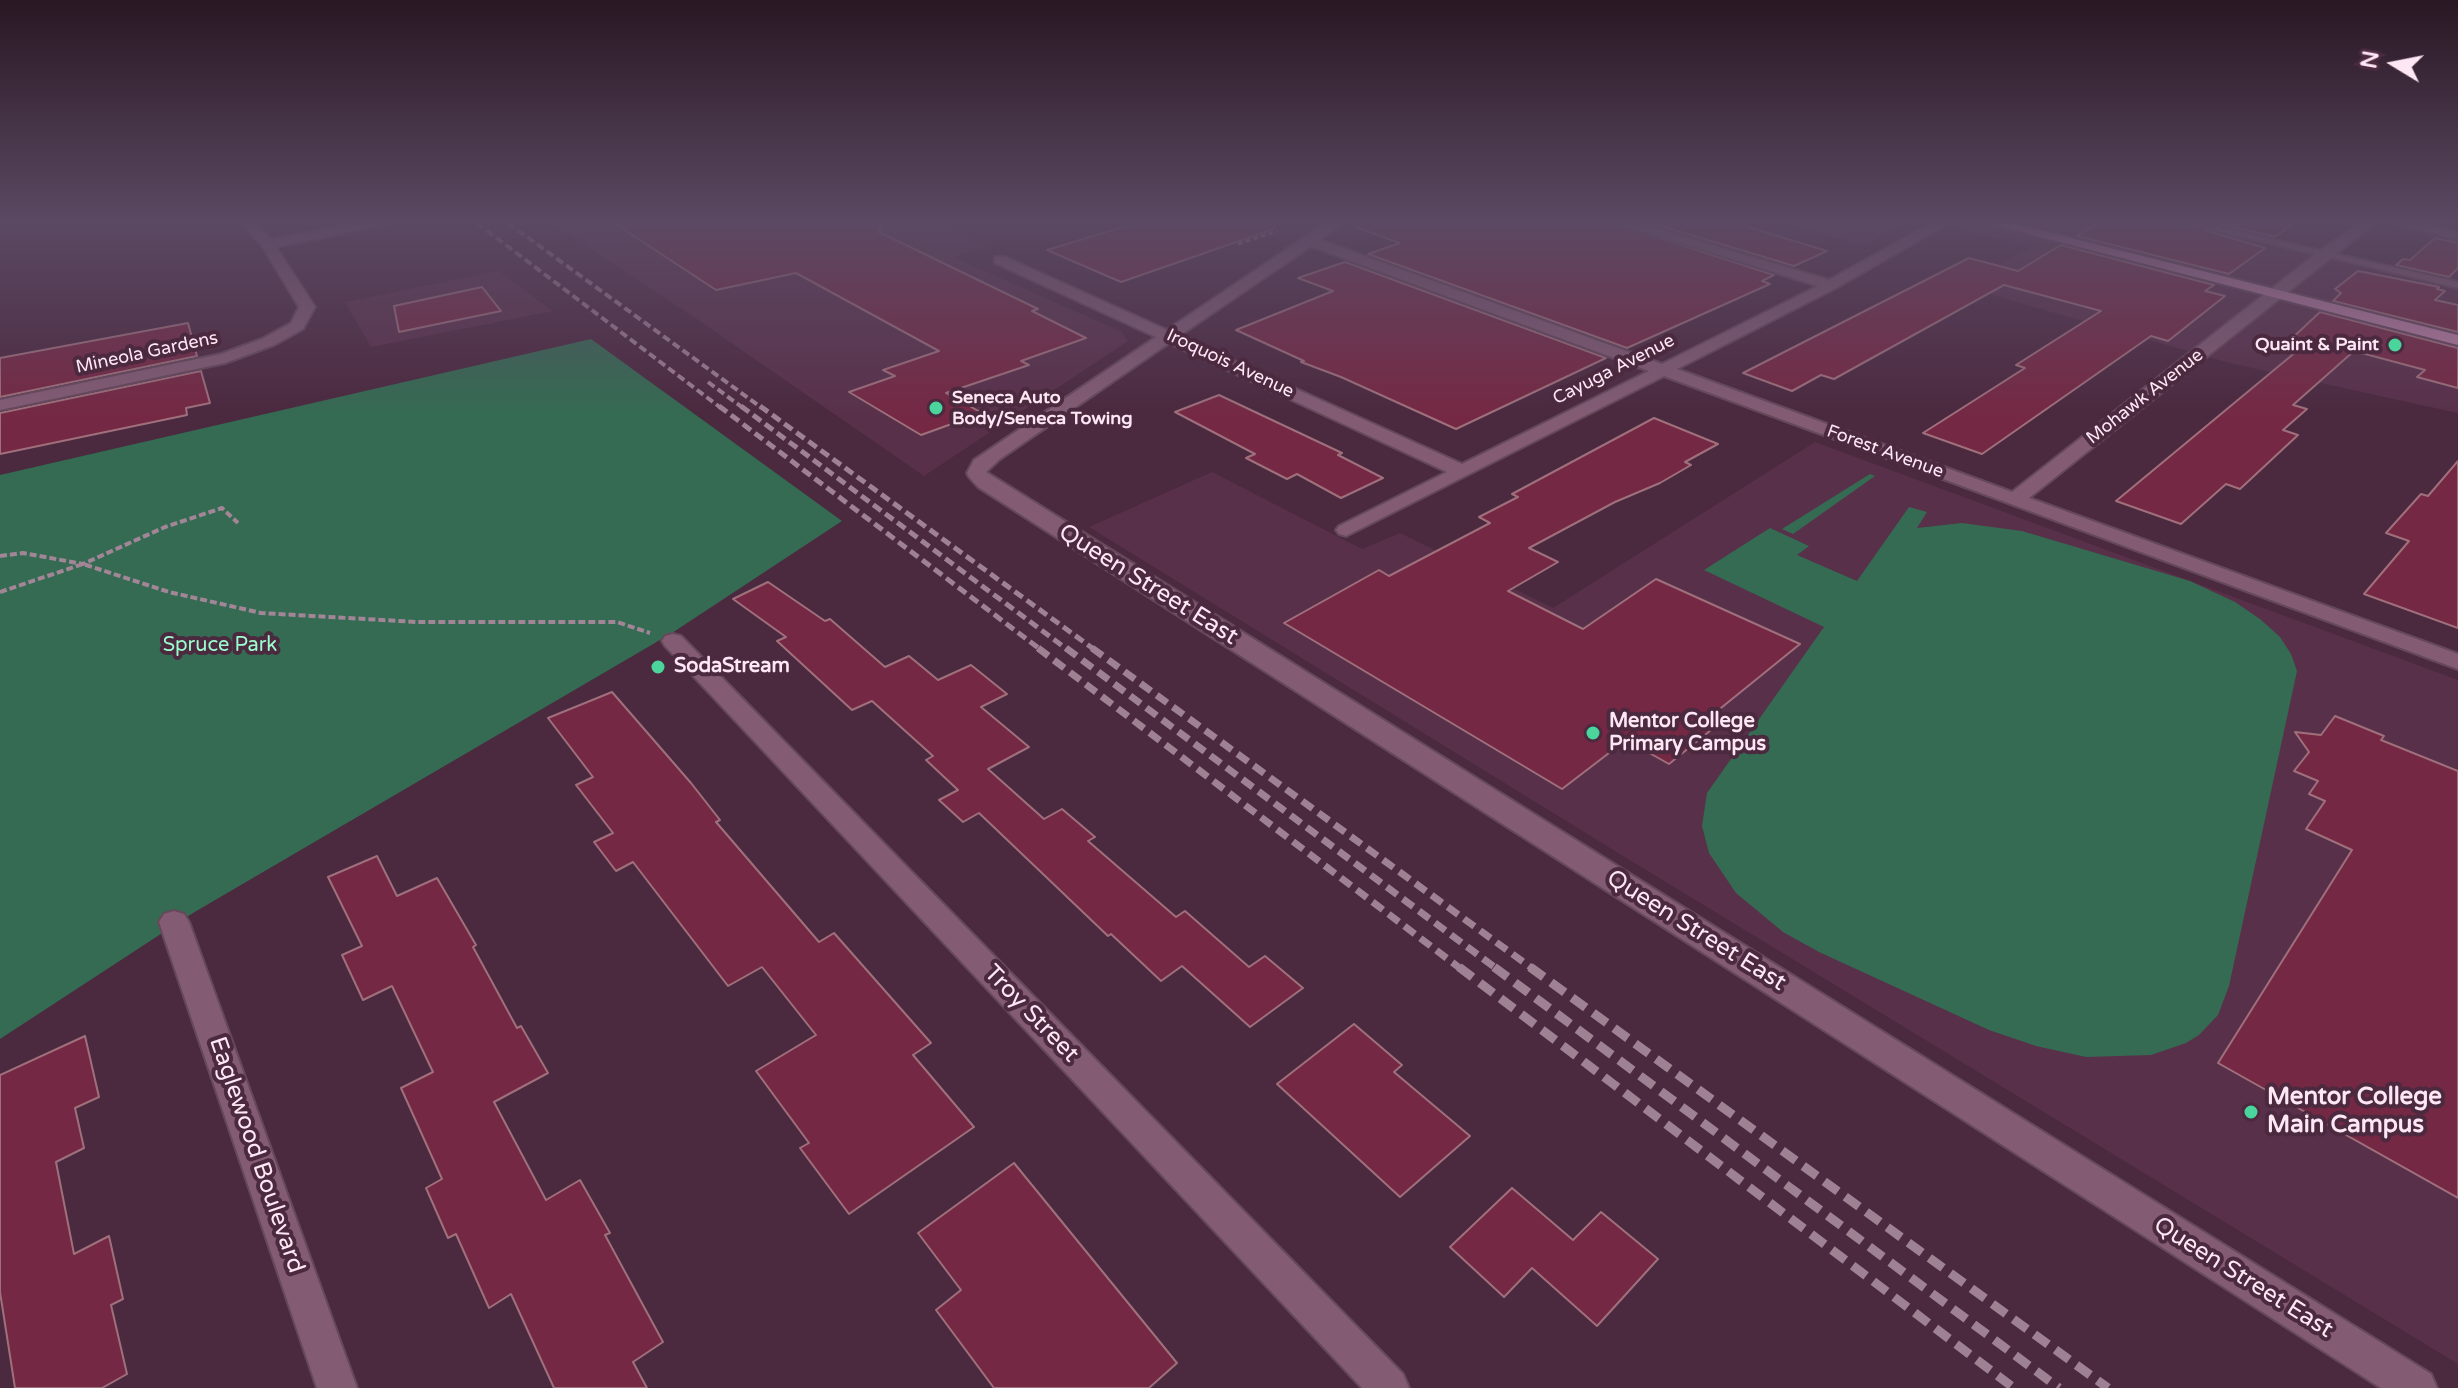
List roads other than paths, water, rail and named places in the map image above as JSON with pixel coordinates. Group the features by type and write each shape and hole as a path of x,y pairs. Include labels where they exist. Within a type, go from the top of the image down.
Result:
{"main road":[{"path":"2250,288 2458,340"}],"street":[{"name":"Mineola Gardens","path":"0,405 225,358 268,342 297,326 307,307 295,288"},
{"name":"Iroquois Avenue","path":"1062,288 1459,470"},
{"path":"1170,336 1242,288"},
{"name":"Forest Avenue","path":"1439,288 2458,662"},
{"name":"Cayuga Avenue","path":"1346,530 1459,470 1825,288"},
{"name":"Mohawk Avenue","path":"2015,499 2283,288"},
{"name":"Queen Street East","path":"1170,336 993,455 981,464 976,473 998,491 2417,1388"},
{"name":"Troy Street","path":"673,641 1389,1388"},
{"name":"Eaglewood Boulevard","path":"174,922 337,1388"}],"railway":[{"path":"562,288 721,408"},
{"path":"597,288 762,408"},
{"path":"708,382 743,408"},
{"path":"719,406 1041,650"},
{"path":"741,406 1068,650"},
{"path":"760,406 1095,650"},
{"path":"1038,648 1461,969"},
{"path":"1066,648 1497,969"},
{"path":"1092,648 1533,969"},
{"path":"1459,967 2014,1388"},
{"path":"1494,967 2059,1388"},
{"path":"1530,967 2108,1388"}],"place":[{"name":"Quaint & Paint","path":"2395,345"},
{"name":"Seneca Auto Body/Seneca Towing","path":"936,408"},
{"name":"SodaStream","path":"658,667"},
{"name":"Mentor College Primary Campus","path":"1593,733"},
{"name":"Mentor College Main Campus","path":"2251,1112"}],"park label":[{"name":"Spruce Park","path":"220,646"}]}
